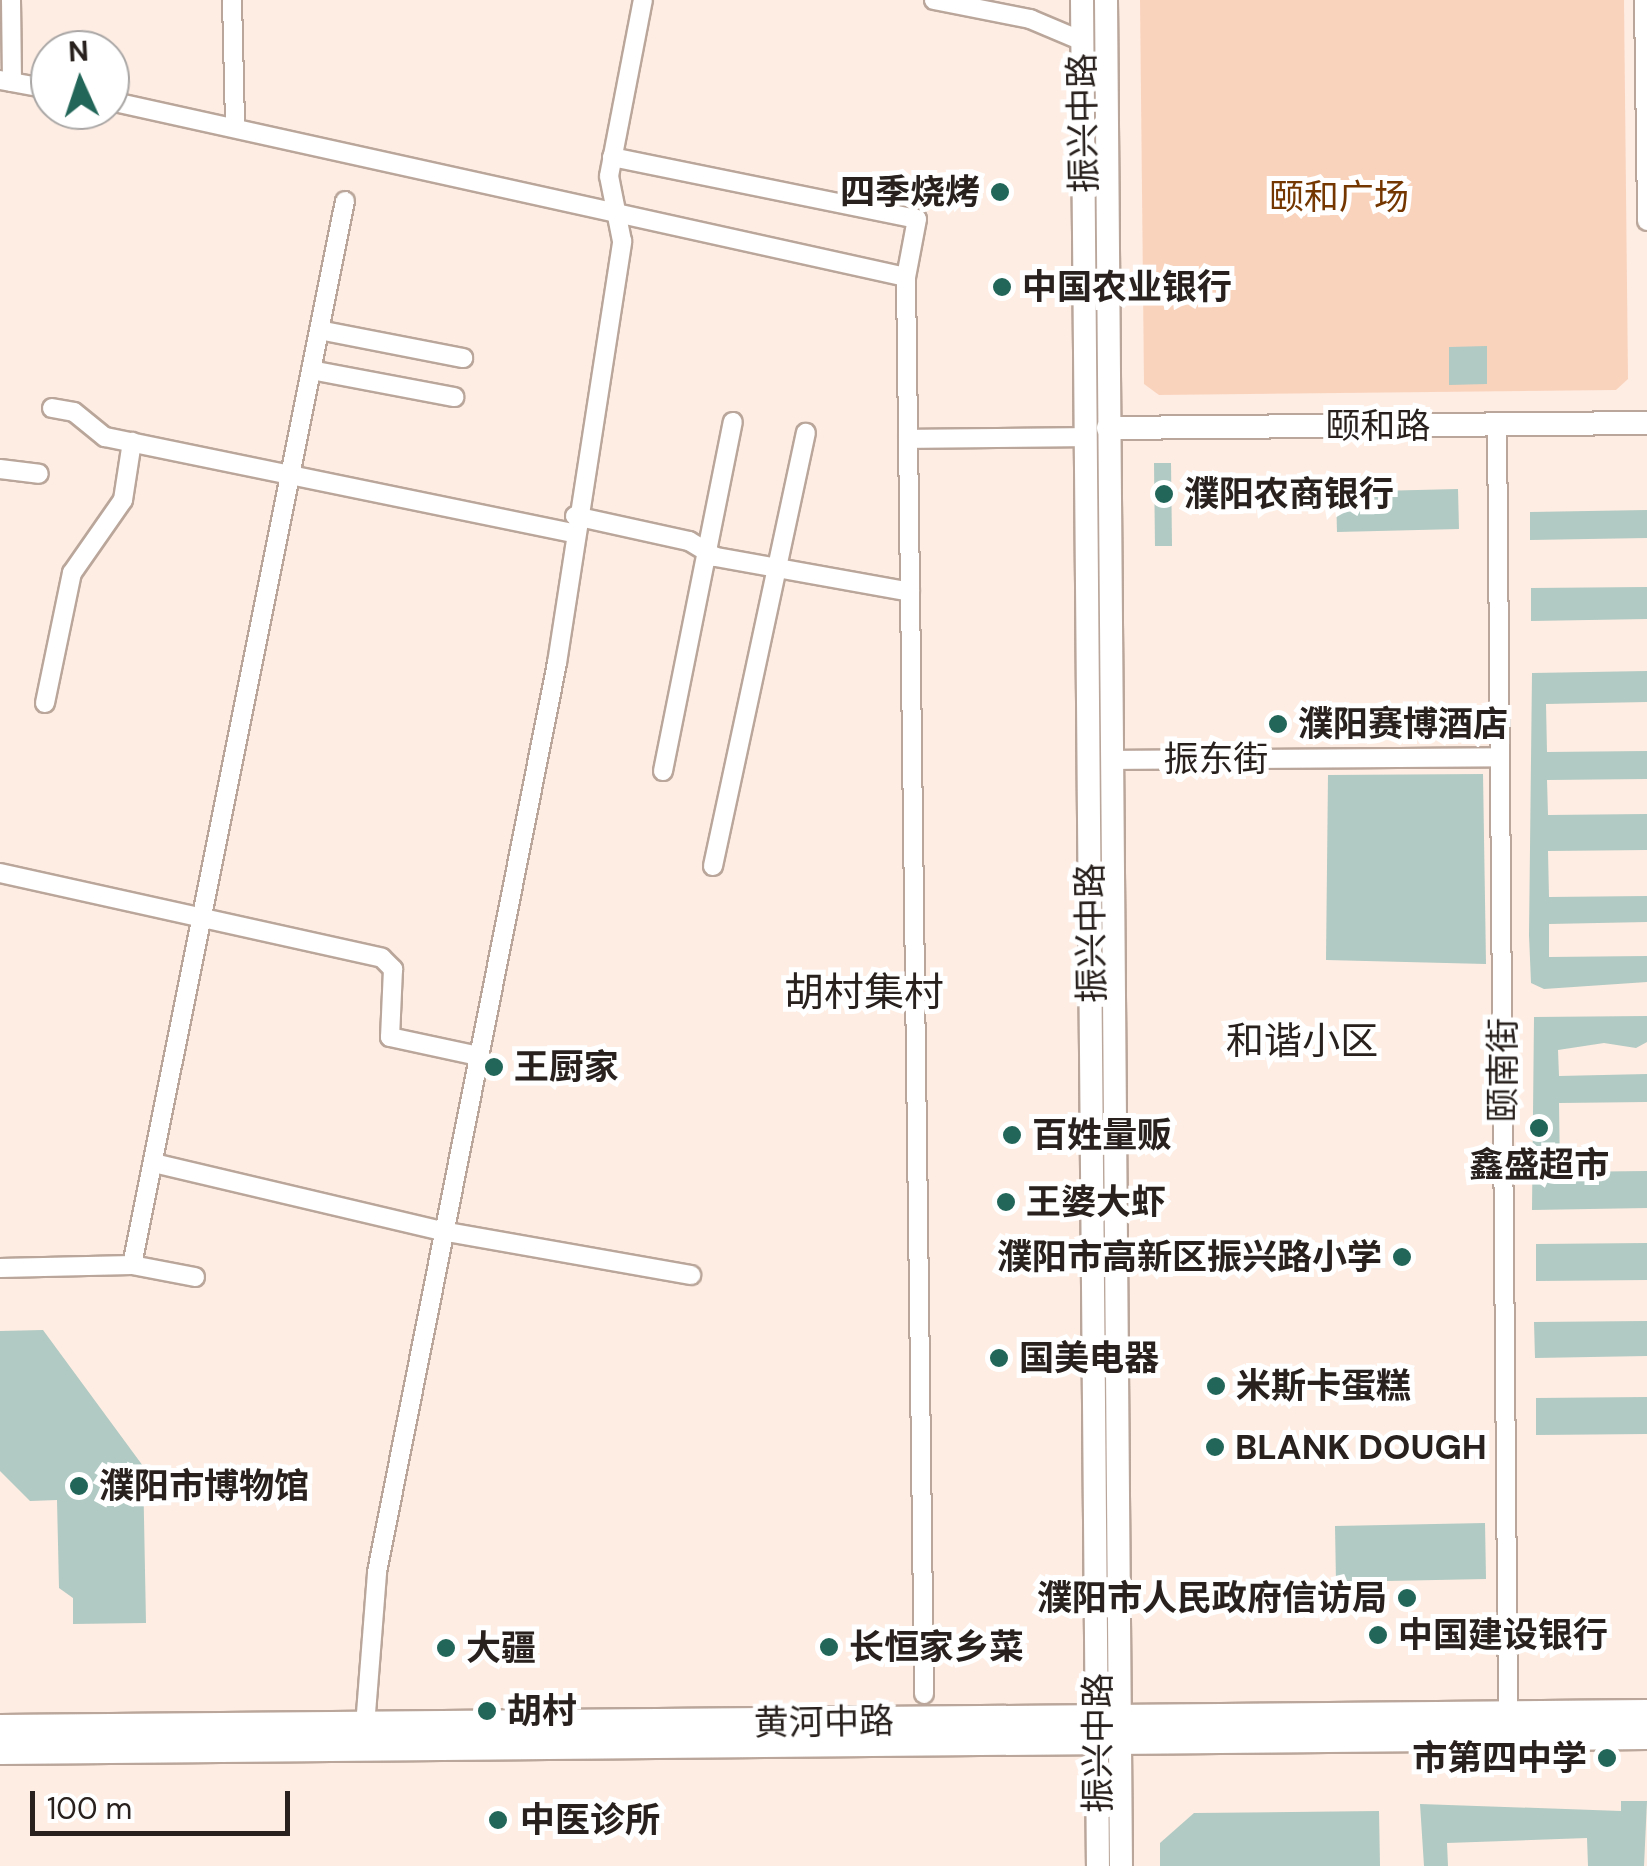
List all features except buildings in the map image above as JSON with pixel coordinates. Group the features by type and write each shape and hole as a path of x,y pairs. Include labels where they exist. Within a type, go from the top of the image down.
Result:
{"main road":[{"name":"黄河中路","path":"0,1750 1109,1730 1647,1714"},
{"name":"黄河中路","path":"0,1730 365,1726 1647,1735"}],"street":[{"path":"6,81 10,0"},
{"path":"232,0 235,126"},
{"path":"365,1726 377,1572 534,795 621,217 612,157 643,0"},
{"path":"934,0 1030,19 1082,41"},
{"name":"振兴中路","path":"1082,0 1109,1730 1120,1866"},
{"name":"振兴中路","path":"1098,1866 1109,1730 1111,760 1106,0"},
{"path":"1644,0 1647,222"},
{"path":"130,105 621,217 906,277"},
{"path":"612,157 918,219 906,277 924,1694"},
{"path":"132,1265 207,915 345,201"},
{"path":"319,330 464,358"},
{"path":"311,370 454,397"},
{"path":"52,408 132,442 910,592"},
{"path":"664,771 733,422"},
{"name":"颐和路","path":"1108,428 1647,424"},
{"name":"颐南街","path":"1497,425 1508,1716"},
{"path":"713,866 806,433"},
{"path":"908,439 1086,437"},
{"path":"45,703 72,574 124,500 132,442"},
{"path":"0,469 39,474"},
{"name":"振东街","path":"1111,760 1500,756"},
{"path":"0,873 207,915 382,958 393,969 384,1030 390,1037 479,1056"},
{"path":"154,1162 446,1232 690,1275"},
{"path":"0,1268 132,1265 194,1277"}],"green space":[{"name":"颐和广场","path":"1140,0 1624,0 1628,379 1616,390 1159,395 1144,384"}],"place":[{"name":"四季烧烤","path":"1000,192"},
{"name":"中国农业银行","path":"1002,287"},
{"name":"濮阳农商银行","path":"1164,494"},
{"name":"濮阳赛博酒店","path":"1278,724"},
{"name":"王厨家","path":"494,1067"},
{"name":"鑫盛超市","path":"1539,1128"},
{"name":"百姓量贩","path":"1012,1135"},
{"name":"王婆大虾","path":"1006,1202"},
{"name":"濮阳市高新区振兴路小学","path":"1402,1257"},
{"name":"国美电器","path":"999,1358"},
{"name":"米斯卡蛋糕","path":"1216,1386"},
{"name":"BLANK DOUGH","path":"1215,1447"},
{"name":"濮阳市博物馆","path":"79,1486"},
{"name":"濮阳市人民政府信访局","path":"1407,1598"},
{"name":"中国建设银行","path":"1378,1635"},
{"name":"长恒家乡菜","path":"829,1647"},
{"name":"大疆","path":"446,1648"},
{"name":"胡村","path":"487,1711"},
{"name":"市第四中学","path":"1607,1758"},
{"name":"中医诊所","path":"498,1820"}],"district":[{"name":"胡村集村","path":"864,992"},
{"name":"和谐小区","path":"1302,1042"}]}
